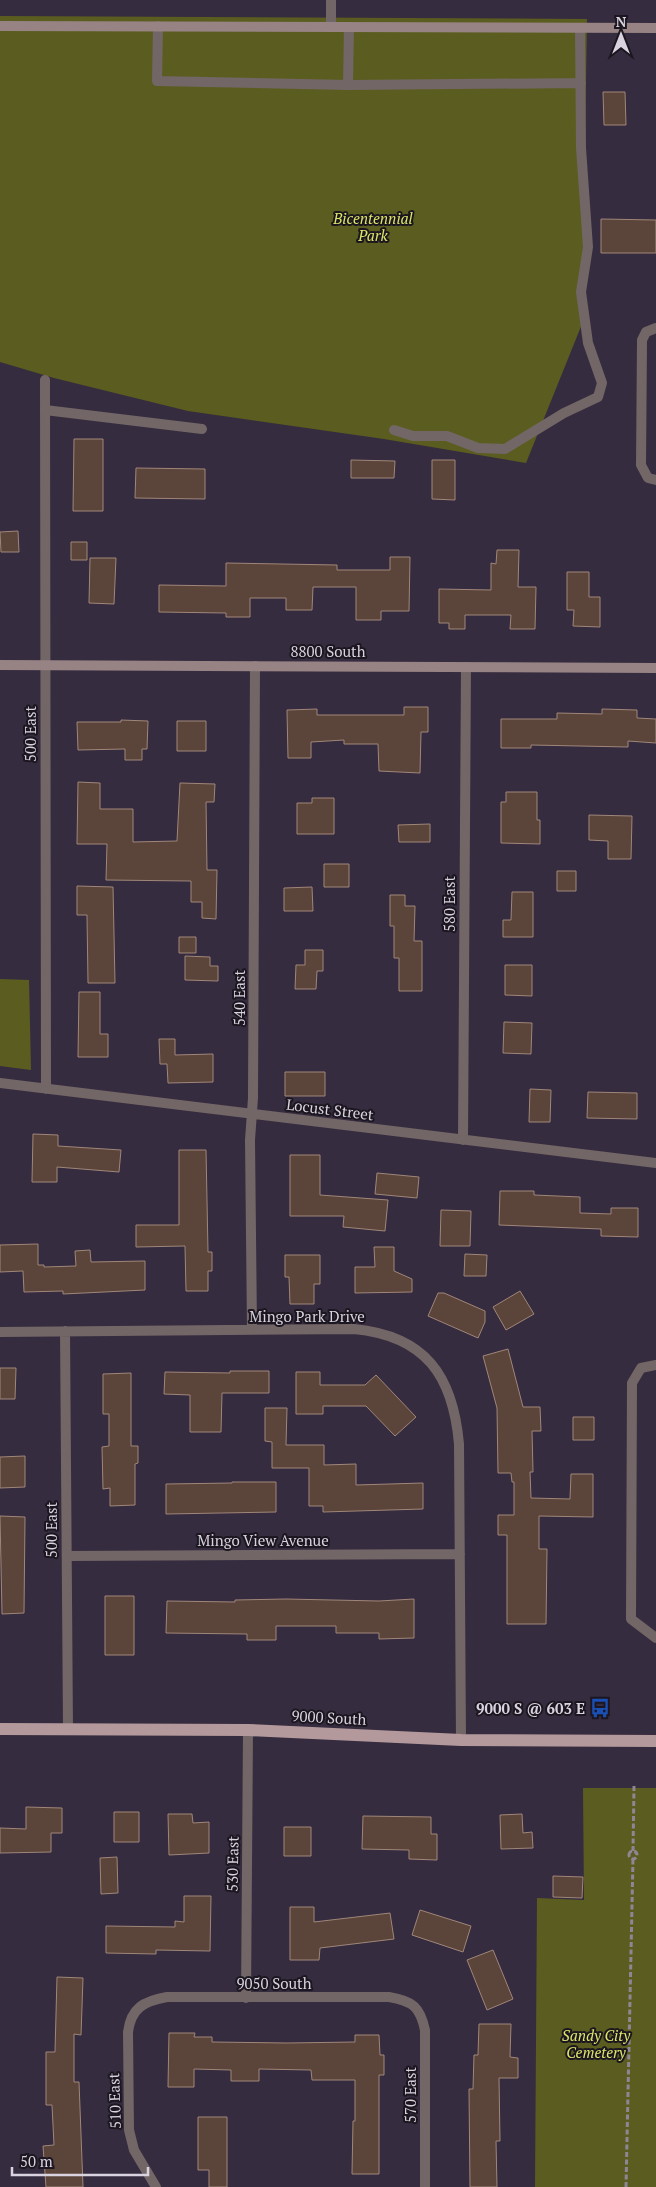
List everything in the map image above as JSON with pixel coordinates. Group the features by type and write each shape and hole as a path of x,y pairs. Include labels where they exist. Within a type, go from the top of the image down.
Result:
{"main road":[{"name":"9000 South","path":"0,1729 248,1730 461,1740 656,1741"}],"street":[{"path":"331,0 331,27"},
{"path":"0,26 656,28"},
{"path":"158,26 158,81 348,85 581,82"},
{"path":"348,85 349,27"},
{"path":"394,430 413,436 447,436 478,448 505,449 564,413 598,397 602,383 588,343 581,292 588,247 581,148 580,28"},
{"path":"656,328 646,332 642,340 641,371 641,466 648,478 656,480"},
{"name":"500 East","path":"45,380 46,1089"},
{"path":"45,410 202,429"},
{"name":"8800 South","path":"0,665 656,668"},
{"name":"540 East","path":"252,1330 250,1140 252,1114 255,666"},
{"name":"580 East","path":"463,1140 466,667"},
{"name":"Locust Street","path":"0,1083 656,1163"},
{"name":"500 East","path":"65,1331 68,1729"},
{"name":"Mingo Park Drive","path":"0,1332 376,1331 396,1337 415,1348 431,1362 443,1380 452,1400 457,1422 461,1740"},
{"path":"656,1365 641,1368 632,1383 632,1619 656,1638"},
{"name":"Mingo View Avenue","path":"66,1556 460,1554"},
{"name":"530 East","path":"246,1998 248,1730"},
{"name":"9050 South","path":"136,2010 149,2000 167,1997 389,1998 403,2000 415,2006"},
{"name":"570 East","path":"415,2006 422,2017 425,2030 425,2187"},
{"name":"510 East","path":"136,2010 129,2022 128,2032 129,2130 134,2150 156,2187"}],"path":[{"path":"626,2187 633,1859 629,1856 630,1852 633,1851 634,1786"}],"green space":[{"name":"Bicentennial Park","path":"0,16 587,19 582,324 526,463 384,439 188,411 54,378 0,362"},
{"path":"0,979 29,980 31,1070 0,1066"},
{"name":"Sandy City Cemetery","path":"583,1788 656,1788 656,2187 535,2187 537,1898 584,1900"}],"building":[{"path":"603,92 625,92 626,125 604,125"},
{"path":"601,219 656,220 656,253 601,253"},
{"path":"74,439 103,439 103,511 73,511"},
{"path":"351,460 395,461 394,478 351,478"},
{"path":"432,460 455,460 455,500 432,499"},
{"path":"136,468 205,469 205,499 135,498"},
{"path":"18,531 19,552 1,552 0,532"},
{"path":"71,542 87,542 87,560 71,560"},
{"path":"497,550 519,550 518,587 536,587 535,629 510,629 511,615 465,615 465,629 449,629 449,623 439,623 439,589 491,590 491,563 496,564"},
{"path":"390,557 410,557 409,611 381,611 381,620 356,620 356,587 313,587 312,610 286,610 286,598 250,598 250,617 226,617 226,613 159,612 159,585 226,586 226,563 337,565 337,570 390,570"},
{"path":"90,558 116,558 114,604 89,603"},
{"path":"567,572 589,572 589,597 600,597 600,627 573,626 574,610 567,610"},
{"path":"404,707 428,707 428,732 421,732 420,773 379,771 378,744 344,744 344,740 311,742 311,758 288,758 287,710 317,709 317,715 404,715"},
{"path":"602,709 637,710 637,718 656,719 656,743 628,741 628,747 531,745 531,748 501,748 501,719 557,719 557,713 602,714"},
{"path":"121,720 148,721 147,749 142,749 142,760 125,760 125,749 78,750 77,722 121,722"},
{"path":"177,721 206,721 206,751 177,751"},
{"path":"78,782 100,783 100,809 133,809 133,842 177,841 180,783 215,784 214,802 206,802 207,870 217,870 216,919 202,918 202,902 191,902 191,881 106,880 107,844 77,844"},
{"path":"506,792 537,792 537,820 540,820 540,844 501,843 501,802 506,802"},
{"path":"312,798 334,798 334,834 297,834 297,803 312,803"},
{"path":"589,815 632,816 631,859 608,859 608,841 589,840"},
{"path":"430,824 430,842 399,842 398,825"},
{"path":"324,864 349,864 349,887 324,887"},
{"path":"557,871 576,871 576,891 557,891"},
{"path":"77,886 113,887 115,983 88,983 87,915 77,915"},
{"path":"312,887 313,911 284,911 284,888"},
{"path":"512,892 533,892 533,937 503,937 503,920 511,920"},
{"path":"390,895 405,895 405,906 415,906 414,941 422,941 422,991 399,991 399,958 394,958 394,926 390,926"},
{"path":"179,937 196,937 196,953 179,953"},
{"path":"305,950 323,950 323,971 317,971 316,989 295,989 296,965 305,965"},
{"path":"185,956 210,957 210,966 218,966 218,981 185,980"},
{"path":"505,965 532,965 532,996 505,995"},
{"path":"79,992 100,992 100,1034 108,1034 108,1057 78,1057"},
{"path":"504,1022 532,1023 531,1054 503,1053"},
{"path":"159,1039 175,1039 175,1055 213,1054 213,1082 168,1083 167,1064 160,1064"},
{"path":"285,1072 325,1072 325,1096 285,1096"},
{"path":"530,1089 551,1090 550,1122 529,1122"},
{"path":"588,1092 637,1093 637,1119 587,1118"},
{"path":"33,1134 58,1135 58,1146 121,1150 119,1172 57,1167 57,1182 32,1182"},
{"path":"179,1150 206,1150 208,1252 212,1252 212,1271 208,1271 208,1291 186,1291 185,1246 136,1247 136,1225 179,1225"},
{"path":"290,1155 320,1155 320,1195 388,1200 385,1231 343,1227 344,1216 290,1216"},
{"path":"377,1173 419,1177 417,1198 375,1194"},
{"path":"500,1191 534,1191 534,1195 580,1197 580,1213 611,1214 611,1208 638,1208 638,1237 601,1236 601,1229 499,1225"},
{"path":"441,1210 471,1211 470,1246 440,1246"},
{"path":"38,1244 38,1265 44,1265 44,1267 76,1266 75,1251 90,1250 91,1262 145,1261 145,1290 63,1294 63,1291 24,1292 23,1271 0,1272 0,1245"},
{"path":"374,1247 394,1247 394,1271 412,1279 412,1292 355,1293 355,1267 375,1267"},
{"path":"465,1254 487,1255 486,1276 464,1276"},
{"path":"285,1255 320,1255 320,1284 314,1284 314,1304 290,1304 289,1277 285,1277"},
{"path":"520,1291 534,1314 506,1330 493,1307"},
{"path":"438,1293 444,1293 485,1311 485,1322 478,1338 428,1316"},
{"path":"508,1349 523,1407 540,1407 541,1431 532,1431 533,1472 530,1472 531,1498 570,1499 571,1474 593,1474 593,1517 539,1516 539,1549 547,1549 546,1624 507,1624 507,1535 498,1535 498,1515 514,1515 514,1482 512,1482 511,1473 498,1473 497,1408 483,1356"},
{"path":"0,1368 16,1368 15,1399 0,1399"},
{"path":"230,1371 269,1371 269,1393 222,1393 221,1432 190,1432 190,1395 164,1394 165,1372 230,1373"},
{"path":"296,1372 320,1372 320,1385 365,1385 376,1375 416,1417 395,1436 366,1406 323,1406 323,1414 296,1414"},
{"path":"131,1373 131,1446 138,1446 138,1463 135,1464 135,1505 110,1506 110,1488 103,1489 102,1447 109,1446 109,1414 103,1414 103,1374"},
{"path":"265,1408 287,1408 286,1445 324,1445 324,1465 356,1464 356,1485 423,1483 423,1509 323,1512 323,1506 309,1506 309,1468 272,1468 272,1442 265,1441"},
{"path":"573,1417 594,1417 594,1440 573,1440"},
{"path":"25,1456 25,1487 0,1488 0,1457"},
{"path":"276,1482 276,1512 166,1514 166,1484"},
{"path":"0,1516 25,1517 24,1613 2,1614"},
{"path":"105,1596 134,1596 134,1655 105,1655"},
{"path":"414,1599 414,1638 379,1639 379,1633 336,1633 336,1626 276,1626 276,1640 247,1640 247,1634 166,1633 167,1601 235,1602 235,1600 379,1601"},
{"path":"26,1807 62,1808 62,1833 51,1833 51,1852 0,1853 0,1828 26,1829"},
{"path":"114,1812 139,1812 139,1842 114,1842"},
{"path":"168,1814 192,1814 193,1823 209,1822 209,1853 169,1855"},
{"path":"522,1814 523,1833 532,1832 533,1848 501,1849 500,1815"},
{"path":"363,1816 431,1817 431,1834 437,1834 437,1860 409,1859 409,1850 362,1849"},
{"path":"284,1827 311,1827 311,1856 284,1856"},
{"path":"117,1857 118,1893 101,1894 100,1858"},
{"path":"553,1876 583,1877 582,1898 553,1897"},
{"path":"184,1896 211,1896 210,1951 156,1950 156,1954 106,1953 106,1926 175,1927 175,1921 184,1922"},
{"path":"290,1907 314,1907 314,1922 390,1913 394,1939 320,1948 319,1960 290,1960"},
{"path":"420,1910 471,1926 463,1952 412,1935"},
{"path":"493,1950 513,1999 487,2010 467,1960"},
{"path":"57,1977 83,1978 81,2035 74,2034 74,2082 79,2082 83,2187 46,2187 43,2146 54,2145 52,2105 46,2105 46,2052 55,2052"},
{"path":"479,2024 511,2024 510,2057 518,2058 518,2078 499,2078 500,2141 496,2141 497,2187 470,2187 469,2089 473,2089 474,2055 478,2055"},
{"path":"169,2033 195,2033 194,2037 212,2037 212,2042 287,2043 355,2042 355,2035 379,2035 380,2055 384,2055 384,2075 379,2075 379,2174 352,2174 355,2080 312,2080 311,2070 259,2069 259,2081 231,2081 231,2070 194,2069 194,2087 168,2087"},
{"path":"198,2117 227,2117 227,2187 209,2187 209,2170 198,2170"}],"place":[{"name":"9000 S @ 603 E","path":"600,1708"}]}
